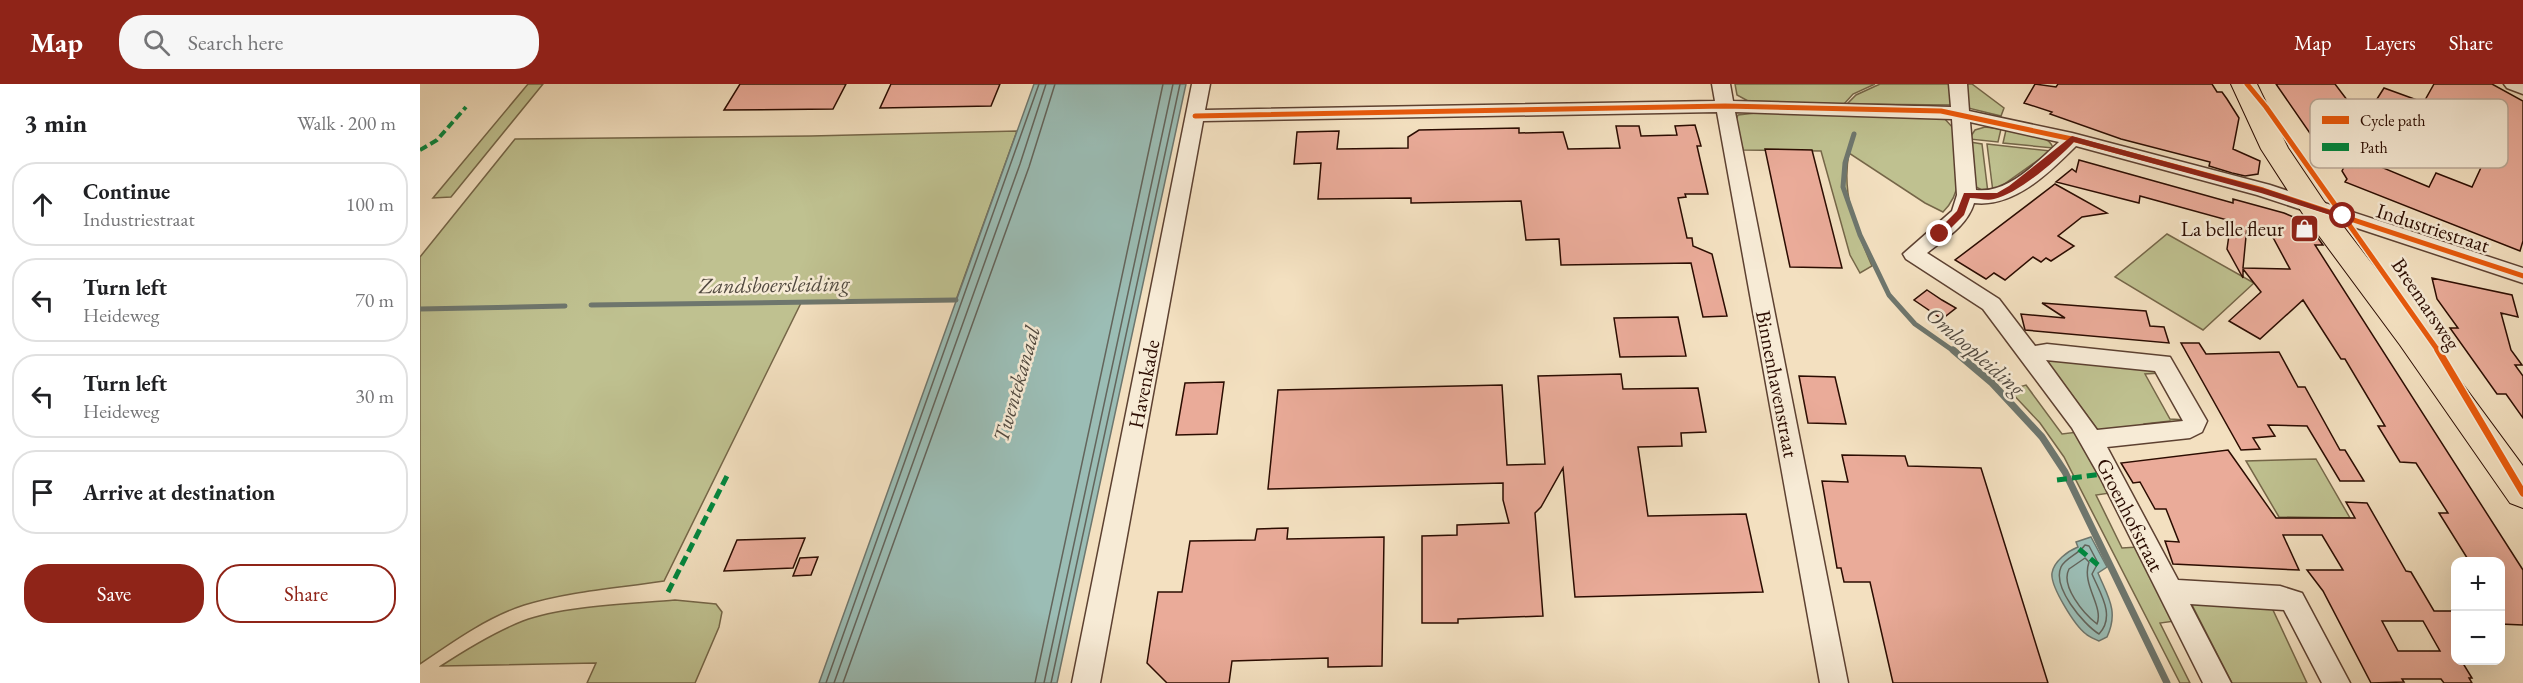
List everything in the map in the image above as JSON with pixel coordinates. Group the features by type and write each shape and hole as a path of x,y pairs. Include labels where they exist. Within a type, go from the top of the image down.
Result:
{"main road":[{"name":"Breemarsweg","path":"2245,84 2275,149 2313,207 2411,337 2465,415 2522,491"},
{"name":"Breemarsweg","path":"2245,84 2266,107 2425,330 2476,411 2522,491"}],"street":[{"name":"Havenkade","path":"1086,683 1201,84"},
{"path":"1958,84 1967,195 1991,197 2000,195 2061,151 2072,139"},
{"path":"2513,84 2523,89"},
{"name":"Industriestraat","path":"1195,116 1723,95 1941,111 2072,139 2263,190 2523,276"},
{"name":"Binnenhavenstraat","path":"1723,95 1834,683"},
{"name":"Groenhofstraat","path":"1967,195 1961,213 1954,221 1913,254 1991,304 2091,440 2217,683"},
{"name":"Groenhofstraat","path":"2028,355 2047,352 2162,363 2195,422 2190,429 2091,440"},
{"name":"Groenhofstraat","path":"2169,591 2280,597 2293,601 2336,683"}],"green space":[{"path":"528,84 543,84 451,197 433,198"},
{"path":"1735,84 1875,84 1853,94 1844,104 1748,101 1737,95"},
{"path":"1880,84 1951,84 1953,105 1847,104 1856,95"},
{"path":"1963,84 1972,84 2004,108 2001,116 1968,108"},
{"path":"1764,112 1944,118 1954,129 1959,173 1955,193 1943,212 1925,203 1849,153 1847,183 1849,197 1856,225 1872,266 1860,273 1850,255 1821,151 1743,150 1736,120 1738,115"},
{"path":"1985,127 2001,129 1998,142 1969,139 1975,130"},
{"path":"2006,130 2046,139 2053,148 2003,143"},
{"path":"1017,131 956,300 801,303 664,581 576,593 524,605 483,623 420,664 420,257 515,139"},
{"path":"1970,142 1982,144 1988,193 1974,186"},
{"path":"1987,144 2051,151 1993,192"},
{"path":"2167,234 2254,283 2203,330 2115,277"},
{"path":"2047,358 2152,366 2159,373 2145,374 2170,419 2187,420 2173,426 2170,421 2144,424 2142,430 2100,433 2046,360"},
{"path":"2026,385 2062,434 2078,432 2110,493 2096,495 2122,548 2138,547 2175,621 2160,623 2190,683 2180,683 2064,457 2040,423 2009,390"},
{"path":"2316,459 2350,518 2279,517 2246,461"},
{"path":"675,600 716,604 722,612 719,627 695,683 587,683 596,663 441,666 492,636 539,616 598,606"},
{"path":"2190,601 2272,608 2307,683 2232,683"}],"water":[{"name":"Twentekanaal","path":"1034,84 1186,84 1057,683 819,683"},
{"path":"2091,537 2107,567 2098,573 2112,612 2107,637 2099,641 2081,630 2064,605 2052,579 2053,569 2058,561 2078,547 2076,542"}],"building":[{"path":"740,84 846,84 833,109 724,110"},
{"path":"891,84 1000,84 991,106 880,108"},
{"path":"2035,84 2056,87 2058,84 2212,84 2217,92 2222,92 2239,118 2233,149 2260,161 2258,174 2245,176 2232,173 2209,166 2210,162 2121,139 2050,114 2052,112 2024,103"},
{"path":"2276,84 2335,84 2346,99 2310,99 2310,133"},
{"path":"2434,84 2492,84 2523,101 2523,241 2520,251 2345,182 2347,179 2342,171 2344,168 2383,168 2429,187 2436,173 2472,187 2481,168 2508,168 2508,99 2426,99"},
{"path":"2384,88 2414,99 2377,99"},
{"path":"1695,125 1701,146 1697,146 1708,194 1685,194 1686,197 1678,198 1687,238 1692,238 1693,246 1712,254 1727,316 1703,317 1691,263 1561,265 1559,239 1526,240 1521,201 1411,203 1411,198 1318,199 1321,163 1294,164 1297,132 1339,131 1337,149 1408,148 1408,137 1419,130 1519,128 1519,133 1563,132 1568,149 1620,148 1616,126 1639,126 1641,136 1677,135 1675,126"},
{"path":"1765,149 1812,150 1842,268 1790,267"},
{"path":"2079,160 2233,203 2233,199 2284,213 2296,218 2300,223 2307,223 2323,245 2315,245 2523,570 2523,625 2505,624 2505,557 2466,557 2439,513 2448,513 2416,463 2400,462 2378,426 2385,426 2345,359 2341,359 2303,300 2260,339 2229,321 2261,292 2243,269 2243,278 2227,249 2231,221 2140,196 2139,203 2056,182 2072,169 2076,172","holes":["2247,226 2270,232 2290,269 2243,268"]},
{"path":"2055,184 2107,213 2082,217 2058,236 2074,246 2051,261 2046,258 2041,262 2033,257 2005,280 1994,273 1986,279 1955,260"},
{"path":"2432,278 2512,295 2518,317 2501,313 2511,350 2522,365 2515,365 2523,376 2523,418 2506,394 2497,394 2450,328 2458,328 2437,299"},
{"path":"1927,290 1956,308 1942,319 1914,300"},
{"path":"2042,303 2146,311 2150,326 2164,327 2169,343 2025,330 2021,314 2065,318"},
{"path":"1678,317 1686,356 1620,357 1614,318"},
{"path":"2181,343 2199,343 2206,354 2279,352 2298,387 2305,387 2340,450 2345,450 2364,481 2340,481 2307,426 2268,425 2275,436 2253,438 2260,449 2241,450"},
{"path":"1621,374 1623,389 1698,388 1706,432 1681,433 1682,446 1638,447 1648,516 1746,514 1763,592 1575,597 1563,468 1541,507 1535,513 1543,616 1458,619 1458,623 1422,623 1422,536 1457,535 1457,525 1509,523 1503,500 1503,483 1268,489 1278,390 1502,385 1507,465 1545,464 1538,376"},
{"path":"1799,376 1835,377 1846,424 1808,423"},
{"path":"1224,382 1217,434 1176,435 1185,383"},
{"path":"2228,450 2276,518 2355,518 2346,502 2367,503 2406,571 2411,572 2434,611 2451,611 2451,665 2464,665 2472,678 2469,678 2472,683 2444,683 2441,679 2402,679 2404,682 2371,683 2323,591 2307,570 2343,570 2322,535 2283,535 2299,570 2173,564 2165,541 2179,542 2166,509 2155,509 2140,482 2133,483 2121,463","holes":["2382,621 2423,621 2440,651 2398,651"]},
{"path":"1842,455 1905,456 1908,466 1981,468 2048,683 1893,683 1870,582 1844,582 1841,568 1837,568 1822,481 1848,482"},
{"path":"1288,528 1287,539 1384,537 1382,666 1328,667 1328,658 1232,661 1229,683 1167,683 1147,663 1158,592 1182,592 1190,541 1255,540 1257,529"},
{"path":"805,538 793,568 724,571 737,540"},
{"path":"818,557 811,575 793,576 800,558"}],"waterway":[{"name":"Omloopleiding","path":"1854,134 1845,163 1843,187 1860,235 1889,295 1915,324 1955,352"},
{"name":"Zandsboersleiding","path":"591,305 956,300"},
{"name":"Zandsboersleiding","path":"420,309 565,306"},
{"name":"Omloopleiding","path":"1953,350 1992,383 2042,437 2065,472 2167,683"}],"marked path":[{"path":"420,150 437,140 466,107"},
{"path":"668,592 729,472"},
{"path":"2057,480 2110,473"},
{"path":"2079,549 2098,565"}],"cycle path":[{"path":"2247,84 2266,107 2425,330 2476,411 2523,493"},
{"path":"1195,116 1725,106 1941,111 2072,139 2263,190 2523,276"}],"place":[{"name":"La belle fleur","path":"2305,229"}],"route":[{"path":"1940,234 1961,213 1967,195 1991,197 2000,195 2061,151 2072,139 2263,190 2343,216"}]}
